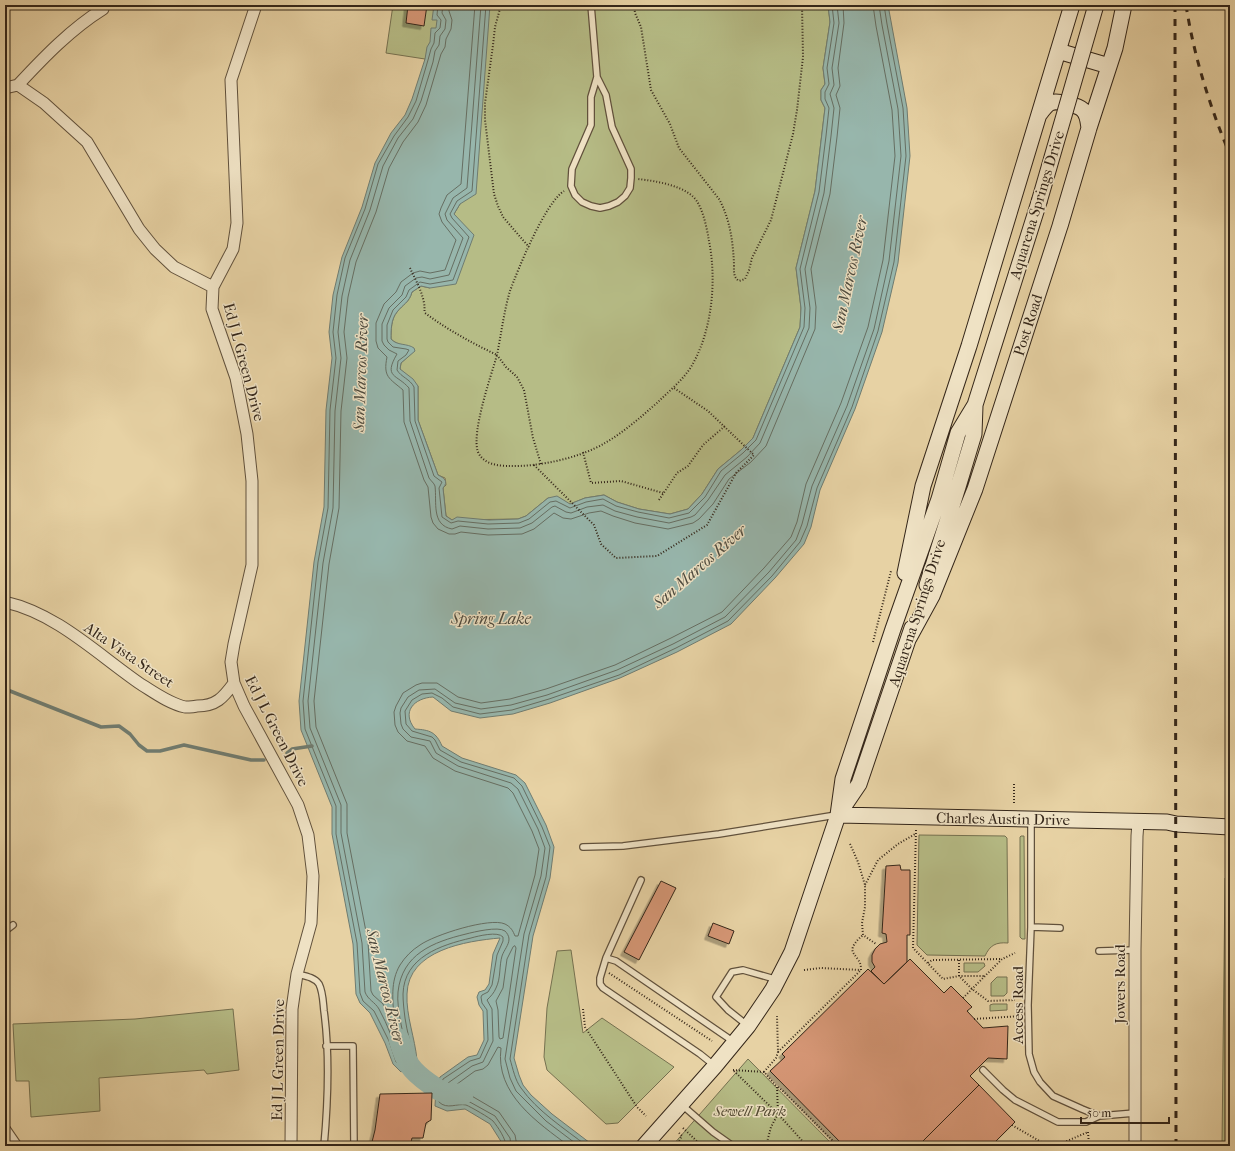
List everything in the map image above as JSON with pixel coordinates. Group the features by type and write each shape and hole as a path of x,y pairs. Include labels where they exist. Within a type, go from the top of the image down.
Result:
{"street":[{"name":"Ed J L Green Drive","path":"256,5 230,80 237,223 233,249 213,287 212,309 236,378 247,434 252,481 252,565 231,662 234,683 244,706 298,805 308,835 313,876 311,923 297,974 292,1009 292,1146"},
{"path":"893,628 923,486 969,346 1072,5"},
{"name":"Aquarena Springs Drive","path":"838,815 859,784 958,488 974,434 976,405 1039,202 1096,5"},
{"name":"Post Road","path":"909,638 932,596 975,489 1060,226 1089,128 1115,48 1124,5"},
{"path":"5,88 18,85 39,62 64,39 90,17 103,9"},
{"path":"1058,51 1109,66"},
{"path":"18,85 44,103 87,142 139,229 155,249 174,267 213,287"},
{"path":"1038,116 1049,104 1054,102 1078,106 1084,111 1088,118 1089,128"},
{"name":"Aquarena Springs Drive","path":"644,1146 736,1043 760,1011 778,980 797,940 838,815 843,779 893,628 939,499 958,433 976,405"},
{"name":"Alta Vista Street","path":"5,602 45,616 69,631 128,675 162,698 185,707 209,706 224,697 234,683"},
{"name":"Charles Austin Drive","path":"838,815 1138,823 1167,822 1176,824 1230,827"},
{"name":"Charles Austin Drive","path":"1167,822 1176,818 1230,819"},
{"name":"Jowers Road","path":"1135,1146 1135,950 1138,823"},
{"path":"5,1130 16,1146"}],"lane":[{"path":"592,5 597,78 591,96 591,125 572,169 571,186 582,202 590,206 600,208 618,202 625,196 630,188 631,178 630,169 612,127 606,95 597,78"},
{"path":"583,847 623,846 712,835 838,815"},
{"name":"Access Road","path":"1031,820 1029,1015 1030,1054 1034,1072 1040,1082 1053,1096 1099,1116 1135,1113"},
{"path":"641,880 606,958 600,978 600,984 603,988 700,1054 715,1066"},
{"path":"5,931 13,925"},
{"path":"1031,927 1060,928"},
{"path":"1098,951 1135,950"},
{"path":"606,958 616,961 736,1043"},
{"path":"748,1026 728,1010 716,997 732,972 743,970 778,980"},
{"path":"297,974 310,977 318,984 323,996 326,1028 327,1110 324,1146"},
{"path":"326,1046 353,1046 354,1146"},
{"path":"983,1070 1015,1100 1058,1122 1086,1122 1099,1116"},
{"path":"682,1105 713,1132 730,1144"}],"path":[{"path":"501,5 492,45 485,103 485,120 494,194 498,206 503,218 528,247"},
{"path":"634,5 635,13 641,27 651,90 670,124 679,148 719,199 724,208 732,242 734,273 736,279 739,281 744,279 749,270 752,258 771,220 793,134 803,57 802,5"},
{"path":"571,186 557,196 546,212 528,247 510,292 497,355 484,401 476,442 480,457 499,466 541,464 583,452 604,443 620,433 674,388 687,373 696,357 702,343 709,313 713,284 713,265 708,231 698,202 689,194 660,182 631,178"},
{"path":"410,268 425,304 425,313 463,338 497,355 506,367 517,377 524,390 533,438 541,464"},
{"path":"534,465 594,525 600,544 616,558 657,556 707,525 736,473 754,455 708,411 674,388"},
{"path":"659,500 677,473 688,466 703,445 725,426"},
{"path":"583,452 591,483 621,481 663,494"},
{"path":"1014,783 1014,803"},
{"path":"916,830 913,948 943,979 959,976 986,976"},
{"path":"865,885 878,860 898,844 915,834"},
{"path":"850,844 858,862 865,885 865,907 862,923 863,935"},
{"path":"863,935 876,944"},
{"path":"861,970 861,965 854,955 852,948 855,942 863,935"},
{"path":"963,998 1002,959 1015,953"},
{"path":"928,963 932,960 1002,959"},
{"path":"959,960 959,976 972,989 988,1001 1015,1000"},
{"path":"804,970 821,968 861,970"},
{"path":"602,970 613,974 712,1041"},
{"path":"778,1052 861,970"},
{"path":"582,1009 584,1027 637,1107 646,1116"},
{"path":"974,1019 1029,1015"},
{"path":"764,1072 776,1058 778,1052 777,1016"},
{"path":"807,1146 778,1114 733,1070 764,1072 777,1087 784,1092 838,1146"},
{"path":"766,1146 771,1127 778,1114 777,1087"},
{"path":"1012,1125 1048,1146"},
{"path":"1087,1127 1089,1145"},
{"path":"683,1128 702,1146"},
{"path":"1058,1146 1088,1132"},
{"path":"676,1146 682,1136 679,1133"},
{"path":"1064,1143 1135,1146"}],"green space":[{"path":"393,5 828,5 830,22 823,68 825,84 821,90 821,100 825,108 815,191 796,268 801,308 800,327 753,438 718,469 702,494 688,509 670,514 639,509 617,502 604,495 585,498 570,504 548,498 526,516 518,519 452,520 446,516 443,488 446,485 445,478 438,475 418,420 418,386 400,369 401,363 414,351 414,349 393,341 391,339 391,332 392,321 395,315 408,301 412,292 421,286 430,288 454,214 460,204 425,59 386,53"},
{"path":"919,835 1005,836 1007,838 1008,943 994,945 989,949 985,956 927,955 917,945"},
{"path":"1021,836 1024,836 1025,939 1020,937"},
{"path":"1225,878 1230,878 1230,1146 1222,1146"},
{"path":"571,950 583,1033 602,1018 674,1067 618,1123 606,1124 547,1070 544,1057 547,1008 557,951"},
{"path":"964,963 984,963 985,966 978,972 964,972"},
{"path":"997,977 1007,977 1007,993 1004,996 991,996 991,983"},
{"path":"1007,1004 1007,1010 990,1011 990,1005"},
{"path":"233,1009 239,1070 207,1074 204,1070 99,1078 100,1111 31,1117 29,1081 16,1081 13,1024 135,1019"},
{"name":"Sewell Park","path":"748,1059 834,1146 672,1146"}],"water":[{"name":"Spring Lake","path":"434,5 490,5 476,194 460,204 454,214 474,235 456,284 430,288 421,286 412,292 408,301 395,315 391,328 391,339 393,341 411,346 415,351 401,363 400,369 413,379 418,386 418,420 438,475 446,482 443,488 446,516 452,520 457,517 489,520 518,519 526,516 548,498 557,496 570,504 585,498 604,495 617,502 639,509 670,514 688,509 702,494 718,469 753,438 800,327 801,308 796,268 815,191 825,108 821,100 821,90 825,84 823,68 830,22 828,5 888,5 907,108 910,156 898,263 882,332 855,409 820,490 811,527 804,544 775,578 731,624 677,652 620,678 550,703 513,714 480,718 451,711 433,697 420,700 415,703 410,712 409,717 415,729 429,731 435,735 442,746 462,758 516,775 525,783 546,825 554,847 550,878 533,936 514,1058 523,1085 531,1095 552,1114 594,1146 502,1146 502,1143 490,1124 465,1109 447,1111 435,1106 436,1088 440,1077 468,1057 477,1055 484,1040 483,1011 479,1005 477,997 479,992 485,990 489,984 493,954 500,938 486,939 456,945 428,958 417,967 410,979 407,1002 417,1060 401,1072 393,1064 385,1043 370,1013 360,1003 356,994 353,944 332,834 332,807 301,730 299,701 314,562 324,507 326,410 332,358 329,332 333,295 342,257 362,207 375,163 391,133 405,115 412,99 425,59 427,47 430,42 431,28 436,28 437,20 432,20"}],"building":[{"path":"408,5 427,5 424,26 406,23"},
{"path":"900,865 901,870 910,870 910,935 907,935 907,962 884,984 871,971 875,967 872,962 872,955 880,944 887,942 886,934 882,933 886,866"},
{"path":"661,881 676,888 639,960 624,952"},
{"path":"713,923 734,931 729,944 708,936"},
{"path":"910,959 944,993 951,986 972,1007 967,1011 983,1028 1008,1026 1007,1059 988,1058 970,1076 979,1085 918,1146 844,1146 770,1071 785,1057 782,1054 868,969 884,984"},
{"path":"979,1085 1015,1122 991,1146 918,1146"},
{"path":"432,1093 431,1120 426,1123 423,1138 412,1138 410,1146 371,1146 375,1130 380,1094"}],"waterway":[{"path":"5,689 101,727 119,726 130,734 139,745 147,751 160,751 184,745 251,760 264,760"},
{"path":"287,753 292,749 312,746"},
{"name":"San Marcos River","path":"399,1039 404,1054 413,1070 434,1087 443,1092 463,1094"}],"railway":[{"path":"1175,5 1176,1146"},
{"path":"1186,5 1198,63 1216,119 1230,155"}]}
